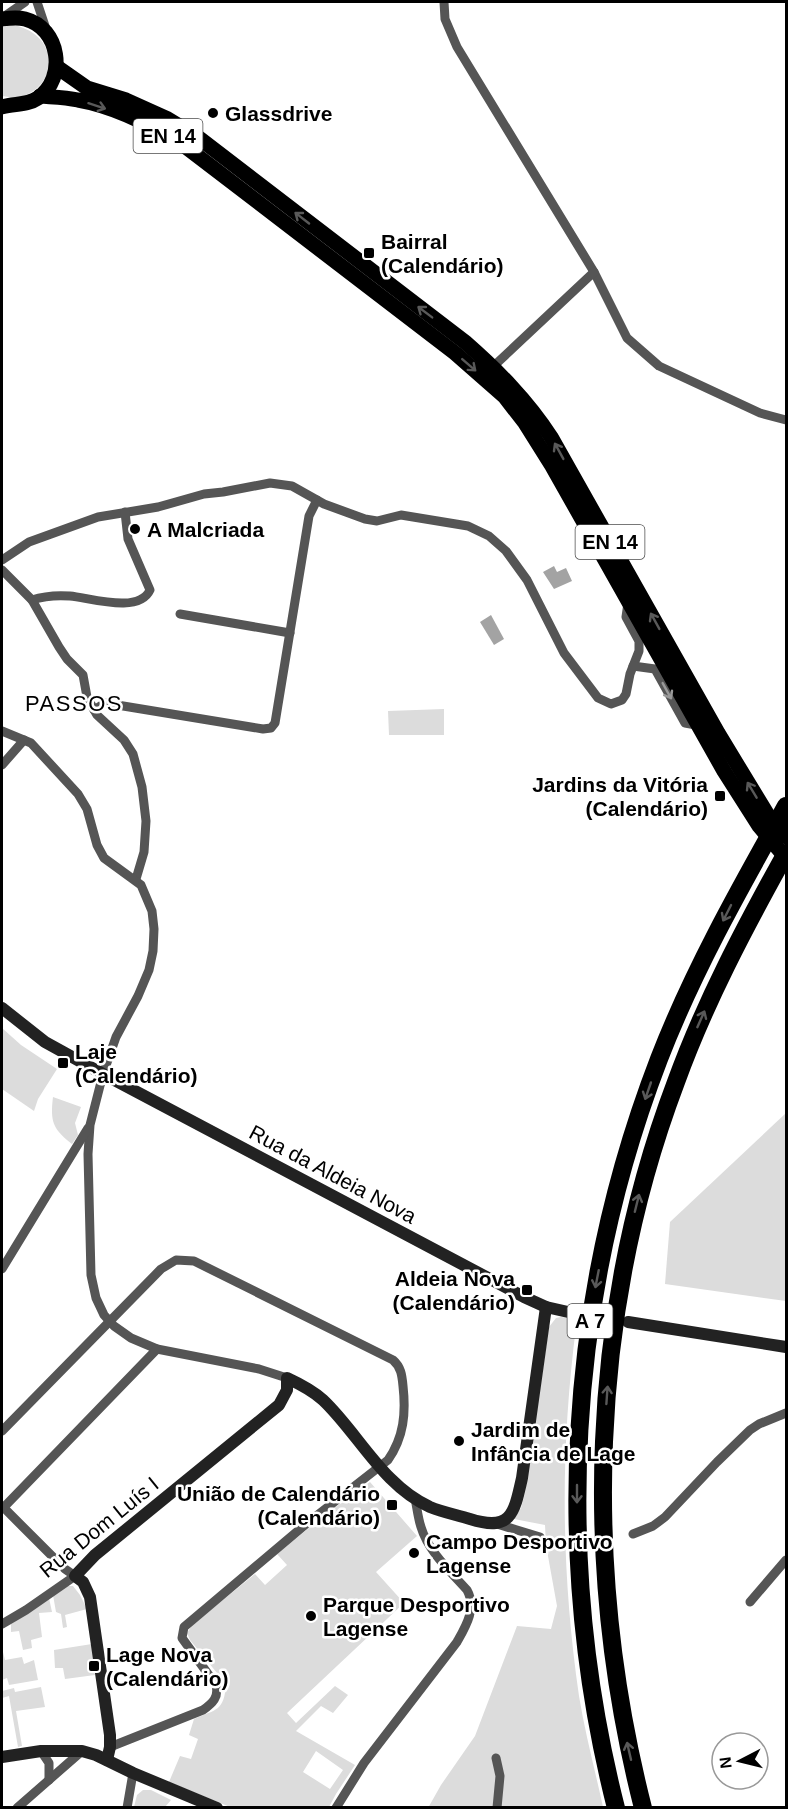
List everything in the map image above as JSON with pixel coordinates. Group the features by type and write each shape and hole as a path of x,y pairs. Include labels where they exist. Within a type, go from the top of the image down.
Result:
{"highway":[{"name":"A 7","path":"616,1808 591,1690 580,1590 576,1507 577,1459 581,1389 588,1330 603,1245 615,1197 651,1081 689,989 786,806"},
{"name":"A 7","path":"643,1808 622,1715 606,1593 603,1475 608,1377 615,1313 639,1195 675,1082 713,994 786,853"}],"main road":[{"path":"2,19 14,17 27,20 39,26 48,35 57,56 57,67 54,78 40,96"},
{"name":"EN 14","path":"57,67 87,88 126,100 166,118 199,138 465,342 515,389 537,415 551,437 718,733 769,818 786,837"},
{"name":"EN 14","path":"3,105 30,102 40,96 78,100 136,120 175,140 462,359 504,396 525,423 552,466 696,725 759,826 786,858"}],"street":[{"path":"2,19 25,2"},
{"path":"38,2 48,35"},
{"path":"444,2 445,19 457,48 594,272 627,338 660,366 760,413 786,420"},
{"path":"497,363 594,272"},
{"path":"2,560 29,542 98,517 158,507 204,494 257,484 292,486 317,500 365,519 377,520 401,515 457,524 478,530 498,543 512,559 527,580 564,653 598,698 611,704 622,700 626,694 630,674 639,651 639,641 626,617 628,603"},
{"path":"94,710 105,703 263,729 271,728 275,723 309,516 317,500"},
{"path":"32,600 49,596 70,596 126,603 136,602 148,595 150,590 128,539 125,512"},
{"path":"2,570 32,600 67,659 83,675 87,697 94,710 124,740 133,754 145,804 146,837 136,879"},
{"path":"180,614 290,633"},
{"path":"633,666 655,669 685,723 696,725"},
{"path":"2,731 37,748 84,802 97,845 104,858 136,879 146,894 152,911 153,951 144,984 116,1037 103,1074 90,1125 88,1154 92,1275 96,1298 109,1322 131,1338 157,1349 259,1369 305,1386 336,1413 381,1467 415,1498 430,1507 540,1537"},
{"path":"2,765 24,740"},
{"name":"Rua da Aldeia Nova","path":"2,1008 45,1042 103,1074 524,1297 546,1307 577,1314"},
{"path":"2,1269 90,1125"},
{"path":"2,1431 164,1266 176,1260 189,1260 393,1360 401,1372 405,1406 404,1422 392,1455 381,1467 306,1524 184,1627 182,1638 216,1685 218,1691 214,1702 203,1710 110,1747"},
{"path":"497,1524 507,1518 517,1504 527,1449 546,1307"},
{"path":"628,1322 786,1347"},
{"path":"107,1760 110,1747 90,1597 83,1582 65,1569 2,1507 157,1349"},
{"name":"Rua Dom Luís I","path":"2,1624 75,1576 95,1555 279,1405 287,1390 287,1378"},
{"path":"633,1534 653,1526 665,1517 750,1430 786,1413"},
{"path":"336,1808 364,1763 457,1642 470,1612 471,1603 466,1590 427,1540 415,1498"},
{"path":"750,1602 786,1560"},
{"path":"41,1751 49,1763 49,1780"},
{"path":"2,1756 41,1751 82,1751 217,1808"},
{"path":"17,1808 82,1751"},
{"path":"496,1758 500,1776 497,1808"},
{"path":"127,1808 133,1773"}],"shaded area":[{"path":"13,25 31,32 42,42 48,55 48,69 43,81 33,91 19,97 2,96 2,27"},
{"path":"554,566 557,572 566,568 572,581 554,589 543,572"},
{"path":"491,615 504,639 494,645 480,622"},
{"path":"444,709 444,735 389,735 388,711"},
{"path":"2,1028 21,1045 57,1069 38,1099 34,1111 2,1089"},
{"path":"53,1097 81,1107 75,1123 78,1135 72,1144 54,1124"},
{"path":"786,1113 786,1301 665,1284 670,1222"},
{"path":"556,1318 575,1319 574,1326 576,1327 565,1466 569,1603 579,1696 603,1807 428,1808 475,1736 517,1626 551,1629 557,1606 546,1545 545,1525 514,1519 521,1508 525,1493 549,1327"},
{"path":"370,1482 417,1536 376,1572 404,1603 287,1713 296,1723 335,1686 348,1695 333,1713 321,1706 296,1731 355,1765 329,1807 230,1807 169,1782 180,1756 191,1759 198,1739 189,1735 194,1719 218,1708 225,1693 226,1684 190,1640 187,1633 192,1625 255,1574 265,1585 287,1565 277,1554","holes":["316,1751 343,1770 330,1789 303,1772"]},
{"path":"67,1586 73,1586 87,1609 65,1615 67,1627 63,1628 61,1614 56,1612 53,1595"},
{"path":"49,1598 52,1612 39,1613 42,1637 31,1640 32,1648 23,1650 19,1631 11,1632 11,1624"},
{"path":"92,1644 95,1675 65,1679 63,1668 55,1668 54,1650"},
{"path":"2,1648 5,1660 22,1657 24,1664 34,1660 38,1680 9,1685 7,1678 2,1680"},
{"path":"41,1687 45,1707 16,1711 22,1746 18,1747 9,1696 2,1698 2,1691 14,1688 15,1692"},
{"path":"143,1790 151,1790 171,1800 165,1807 134,1807 137,1795"}],"place":[{"name":"Glassdrive","path":"213,113"},
{"name":"Bairral (Calendário)","path":"369,253"},
{"name":"A Malcriada","path":"135,529"},
{"name":"Jardins da Vitória (Calendário)","path":"720,796"},
{"name":"Laje (Calendário)","path":"63,1063"},
{"name":"Aldeia Nova (Calendário)","path":"527,1290"},
{"name":"Jardim de Infância de Lage","path":"459,1441"},
{"name":"União de Calendário (Calendário)","path":"392,1505"},
{"name":"Campo Desportivo Lagense","path":"414,1553"},
{"name":"Parque Desportivo Lagense","path":"311,1616"},
{"name":"Lage Nova (Calendário)","path":"94,1666"}],"district":[{"name":"PASSOS","path":"74,703"}]}
